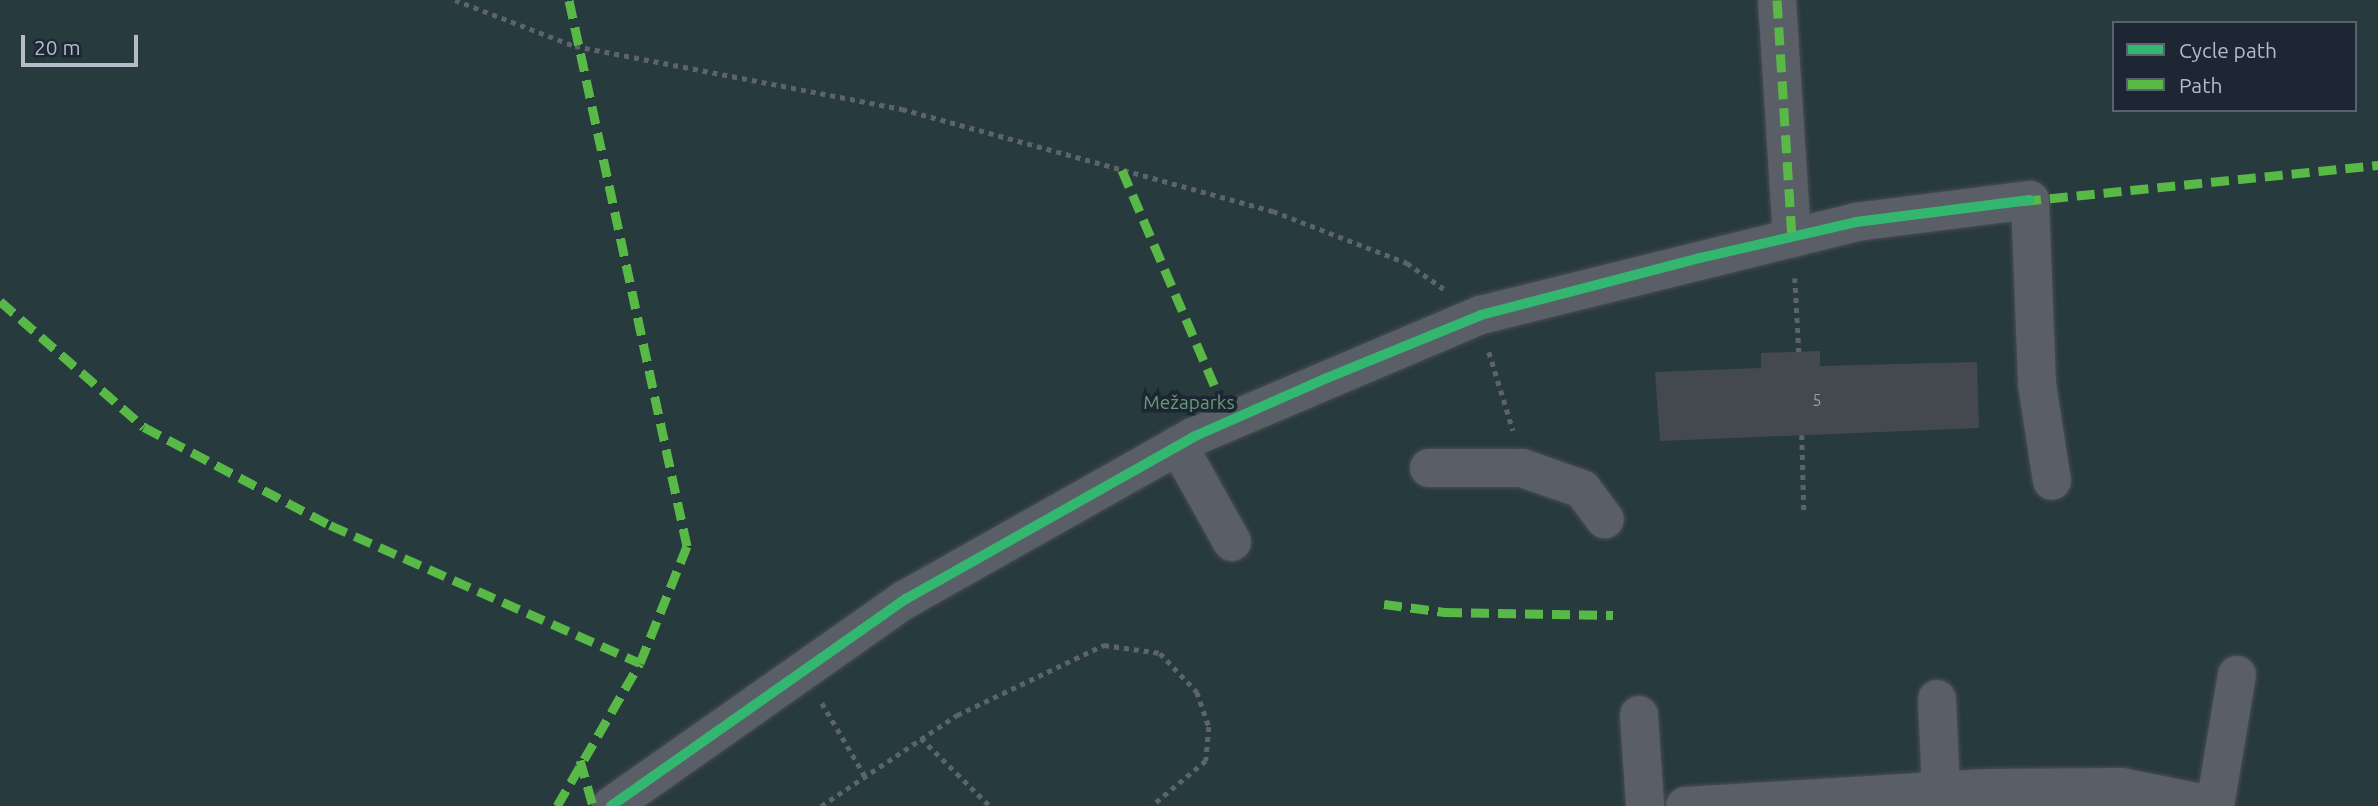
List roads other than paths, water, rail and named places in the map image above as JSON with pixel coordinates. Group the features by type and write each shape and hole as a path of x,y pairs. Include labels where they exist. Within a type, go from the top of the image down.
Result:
{"street":[{"path":"1777,0 1792,239"},
{"path":"611,806 906,599 1178,446 1481,316 1856,222 2030,200 2038,384 2052,481"},
{"path":"1178,446 1233,542"},
{"path":"1429,468 1522,468 1582,489 1605,519"},
{"path":"1685,806 1941,790 2122,787 2215,806 2237,676"},
{"path":"1937,699 1941,790"},
{"path":"1639,715 1645,806"}],"park label":[{"name":"Mežaparks","path":"1189,403"}]}
